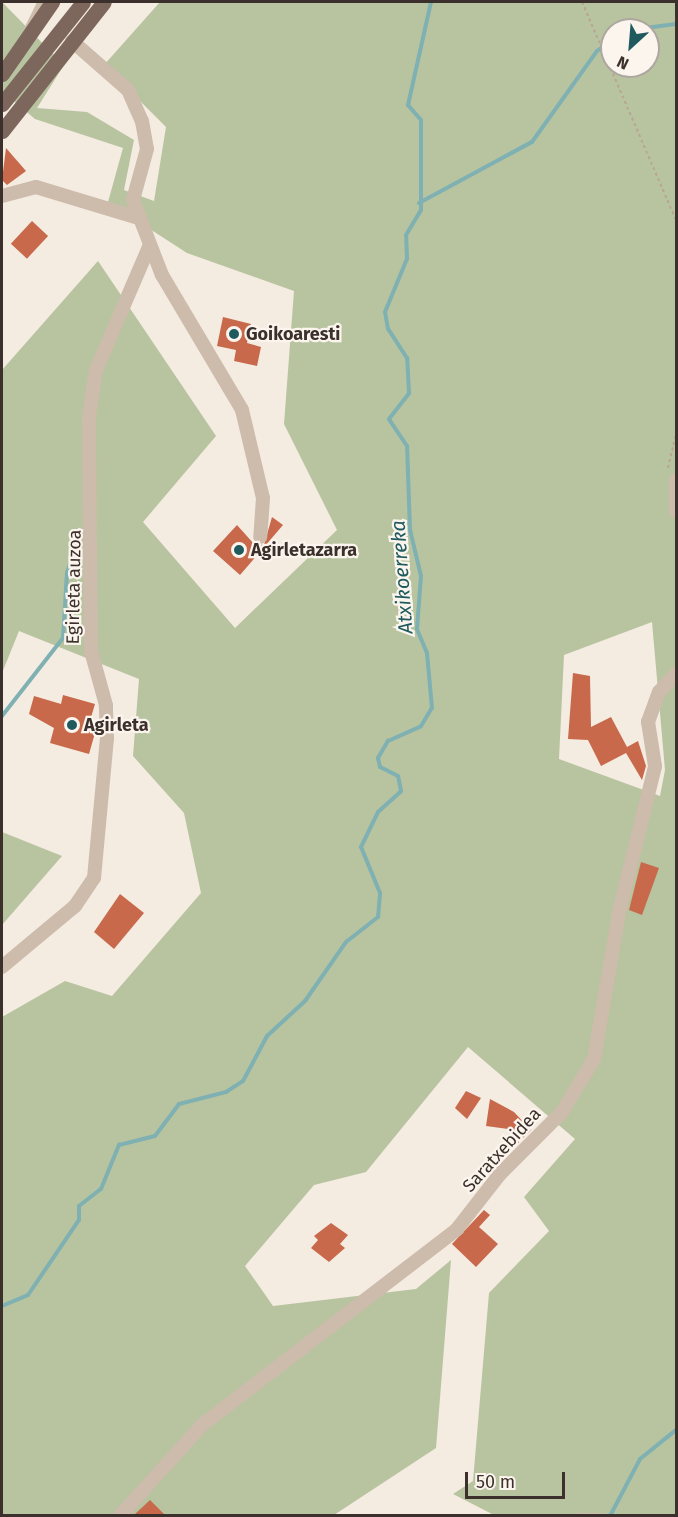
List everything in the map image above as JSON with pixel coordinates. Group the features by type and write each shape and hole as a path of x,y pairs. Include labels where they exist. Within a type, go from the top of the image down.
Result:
{"main road":[{"path":"2,74 52,2"},
{"path":"2,104 83,2"},
{"path":"2,131 104,2"}],"street":[{"path":"72,41 128,90 142,121 147,149 133,200 148,247 205,356 242,410 263,498 260,537"},
{"path":"2,195 36,187 139,218"},
{"name":"Egirleta auzoa","path":"2,967 75,906 94,878 107,739 106,705 91,651 89,416 96,370 148,247"},
{"path":"676,480 676,511"},
{"name":"Saratxebidea","path":"120,1515 202,1425 458,1229 500,1174 562,1112 594,1059 619,912 655,766 648,722 658,692 676,674"}],"lane":[{"path":"17,51 40,2"},
{"path":"578,1515 602,1515"}],"path":[{"path":"582,2 676,220"},
{"path":"676,433 668,469 676,480"}],"green space":[{"path":"2,2 64,65 37,108 87,112 134,140 124,190 154,201 166,127 104,65 160,2 676,2 676,1515 494,1515 453,1494 473,1481 489,1293 549,1231 524,1197 575,1139 468,1047 366,1172 314,1185 245,1266 273,1306 416,1289 451,1260 436,1448 334,1515 2,1515 2,1017 65,981 112,996 201,893 184,813 133,756 139,679 19,631 2,673 2,370 98,261 216,436 143,522 235,628 337,530 284,424 294,291 187,253 108,202 123,148 35,119 2,91","holes":["652,622 665,770 660,796 559,759 564,655"]},
{"path":"2,832 62,856 2,925"}],"building":[{"path":"6,148 26,171 7,185 2,180"},
{"path":"32,221 48,236 27,259 11,244"},
{"name":"Goikoaresti","path":"223,317 251,324 247,343 261,347 257,366 234,361 236,350 217,346"},
{"name":"Agirletazarra","path":"272,517 283,525 240,575 213,551 237,525 254,544 264,545"},
{"path":"573,673 590,676 591,727 611,717 627,747 638,741 646,766 642,780 626,753 601,766 588,740 568,739"},
{"name":"Agirleta","path":"63,695 95,704 87,731 95,733 89,754 50,743 54,728 29,714 34,696 61,704"},
{"path":"641,862 659,868 642,915 629,910"},
{"path":"120,894 144,913 114,949 94,932"},
{"path":"466,1091 481,1098 467,1119 455,1108"},
{"path":"490,1099 514,1112 531,1130 518,1143 515,1130 486,1126"},
{"path":"484,1210 490,1215 479,1227 498,1244 476,1267 452,1244"},
{"path":"331,1223 348,1235 340,1244 345,1248 329,1262 311,1248 318,1240 314,1236"},
{"path":"150,1500 165,1515 134,1515"}],"waterway":[{"name":"Atxikoerreka","path":"2,1306 28,1295 79,1220 79,1206 101,1189 119,1145 155,1136 179,1104 226,1092 243,1081 267,1036 305,1001 346,942 378,917 380,893 361,847 378,812 401,791 398,776 380,767 378,758 388,741 421,726 432,708 427,653 417,629 421,576 410,530 407,446 389,419 409,393 407,358 388,329 385,312 407,259 406,235 421,210 421,120 408,105 431,2"},
{"path":"660,26 676,24"},
{"path":"419,203 532,142 600,49"},
{"path":"2,716 63,638 67,573 78,541"},
{"path":"610,1516 640,1459 676,1430"}],"place":[{"name":"Goikoaresti","path":"234,334"},
{"name":"Agirletazarra","path":"239,550"},
{"name":"Agirleta","path":"72,725"}]}
